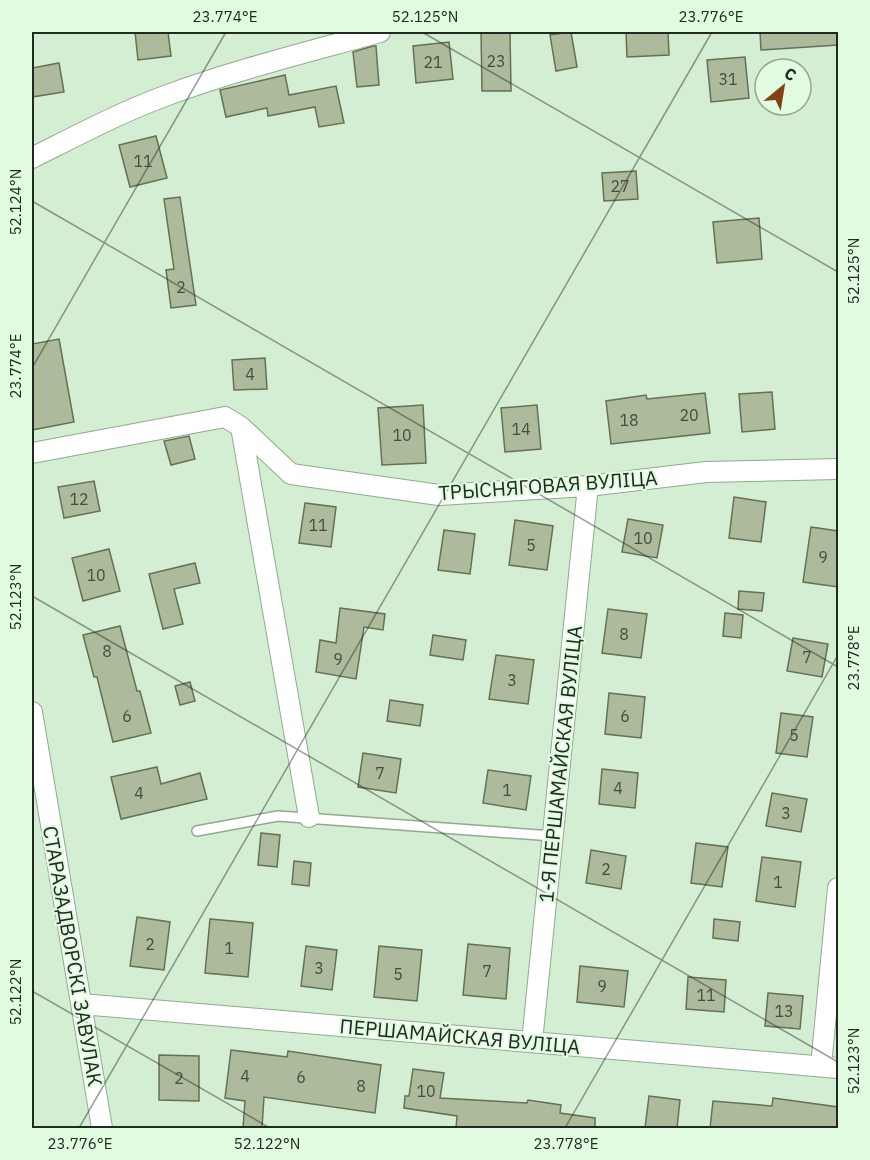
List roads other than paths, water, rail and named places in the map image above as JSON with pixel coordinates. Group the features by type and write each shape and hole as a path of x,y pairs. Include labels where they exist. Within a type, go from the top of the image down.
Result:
{"street":[{"path":"32,158 125,112 193,86 380,32"},
{"name":"ТРЫСНЯГОВАЯ ВУЛІЦА","path":"32,453 225,417 241,427 291,474 439,495 588,486 706,472 838,469"},
{"path":"241,427 309,818"},
{"name":"1-Я ПЕРШАМАЙСКАЯ ВУЛІЦА","path":"532,1042 588,486"},
{"name":"СТАРАЗАДВОРСКІ ЗАВУЛАК","path":"32,712 102,1128"},
{"path":"830,1067 838,888"},
{"name":"ПЕРШАМАЙСКАЯ ВУЛІЦА","path":"81,1004 830,1067"}],"lane":[{"path":"197,831 278,816 553,836"}]}
